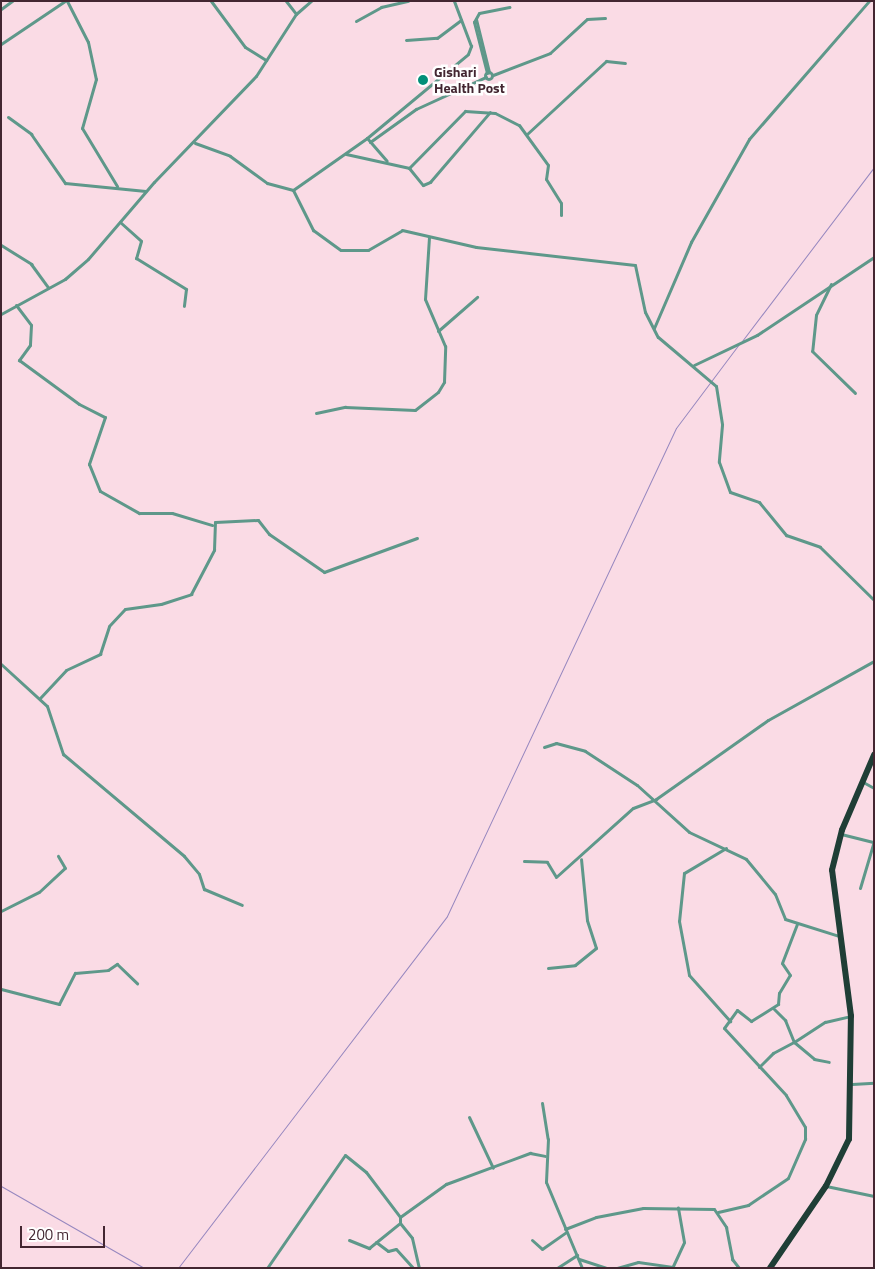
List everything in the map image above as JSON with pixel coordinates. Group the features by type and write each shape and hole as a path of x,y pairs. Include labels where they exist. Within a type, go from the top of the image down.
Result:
{"highway":[{"path":"770,1268 826,1186 849,1139 852,1084 851,1016 832,878 840,834 874,755"}],"street":[{"path":"1,9 12,1"},
{"path":"1,44 66,1 88,42 96,79 82,128 116,186"},
{"path":"211,1 245,47 266,60"},
{"path":"286,1 296,14"},
{"path":"1,314 78,270 146,191 195,142 266,60 296,14 311,1"},
{"path":"378,1 381,7"},
{"path":"356,21 381,7 408,1"},
{"path":"454,1 471,46"},
{"path":"654,328 691,242 753,134 869,1"},
{"path":"493,75 488,72 475,18 479,13 509,7"},
{"path":"475,18 488,72 486,78"},
{"path":"370,142 416,109 493,75 550,53 588,19 605,18"},
{"path":"406,40 437,38 461,20"},
{"path":"293,190 367,138 468,54 471,46 479,41"},
{"path":"526,134 552,116 606,61 625,62"},
{"path":"409,168 463,112 490,112 516,124 526,134 550,167 546,179 561,203 561,215"},
{"path":"346,154 387,161 409,168 423,185 430,182 490,112"},
{"path":"8,117 31,134 65,183 116,186 146,191"},
{"path":"367,138 387,161"},
{"path":"195,142 230,156 267,183 293,190 313,230 341,250 368,250 398,231 494,250 546,252 635,265 654,328 665,345 714,381 719,394 719,462 730,492 758,502 786,535 820,547 874,600"},
{"path":"120,222 141,241 136,258 186,289 184,306"},
{"path":"316,413 345,407 415,410 425,407 444,382 445,346 426,311 424,293 429,237"},
{"path":"1,245 31,264 48,288"},
{"path":"694,365 757,335 831,283 874,257"},
{"path":"831,283 816,315 812,351 855,393"},
{"path":"438,331 477,298"},
{"path":"16,305 31,326 30,345 18,360 79,404 105,416 89,464 100,491 139,514 172,513 212,525 231,518 258,520 269,534 324,572 418,538"},
{"path":"40,698 66,670 100,654 109,626 125,609 161,604 191,594 214,550 212,525"},
{"path":"524,861 547,862 556,876 581,858 621,817 653,798 768,720 874,661"},
{"path":"1,664 40,698 63,754 184,856 199,874 204,889 242,905"},
{"path":"544,747 556,743 581,749 653,798 689,832 746,859 775,894 785,918 797,924 839,936"},
{"path":"862,782 874,788"},
{"path":"840,834 874,842 860,888"},
{"path":"726,848 684,873 679,921 689,975 730,1021"},
{"path":"1,911 39,892 64,868 58,856"},
{"path":"548,968 575,965 596,948 587,920 581,858"},
{"path":"532,1240 542,1249 565,1231 626,1211 678,1208 718,1212 748,1205 788,1178 805,1139 797,1109 726,1031 730,1021 739,1009 751,1021 774,1009 790,976 782,963 797,924"},
{"path":"1,989 59,1004 75,973 108,970 117,964 137,983"},
{"path":"774,1009 785,1020 794,1042 814,1059 829,1062"},
{"path":"759,1067 773,1053 825,1022 851,1016"},
{"path":"852,1084 874,1082"},
{"path":"542,1103 548,1139 545,1156 546,1182 582,1268"},
{"path":"469,1118 492,1168"},
{"path":"400,1217 446,1184 530,1152 545,1156"},
{"path":"267,1268 345,1155 366,1172 400,1217 400,1223 412,1238 419,1268"},
{"path":"826,1186 874,1196"},
{"path":"617,1268 638,1262 673,1267 684,1242 678,1208"},
{"path":"718,1212 739,1268"},
{"path":"350,1240 366,1249 400,1223"},
{"path":"376,1242 388,1251 396,1249 413,1268"},
{"path":"557,1268 577,1255"},
{"path":"579,1259 606,1268"}],"waterway":[{"path":"742,341 874,167"},
{"path":"178,1268 447,916 676,428 739,344"},
{"path":"1,1186 144,1268"}],"place":[{"name":"Gishari Health Post","path":"423,80"}]}
